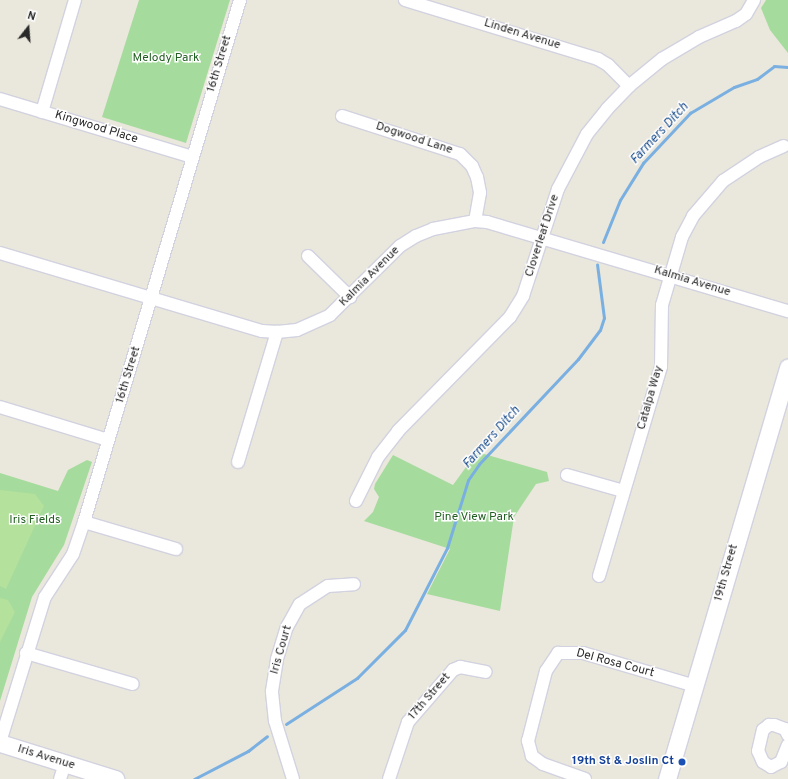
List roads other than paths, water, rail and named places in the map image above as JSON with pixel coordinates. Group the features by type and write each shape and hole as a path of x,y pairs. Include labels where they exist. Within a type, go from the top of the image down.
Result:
{"street":[{"path":"42,112 75,0"},
{"name":"16th Street","path":"0,743 26,653 45,598 72,554 84,522 240,0"},
{"name":"Linden Avenue","path":"405,0 598,58 608,65 629,86"},
{"name":"Cloverleaf Drive","path":"356,501 378,457 398,431 510,317 523,296 558,190 571,161 587,134 629,86 668,55 699,37 736,21 746,14 754,0"},
{"name":"Kingwood Place","path":"0,99 192,157"},
{"name":"Dogwood Lane","path":"342,116 460,154 472,166 477,177 480,193 475,221"},
{"name":"Catalpa Way","path":"599,576 661,367 663,352 660,320 682,237 706,198 741,166 784,146"},
{"name":"Kalmia Avenue","path":"0,253 262,331 277,332 314,324 330,316 400,246 416,236 433,229 475,221 488,222 788,311"},
{"path":"308,256 350,297"},
{"path":"238,462 277,332"},
{"name":"19th Street","path":"667,779 788,367"},
{"path":"0,407 108,440"},
{"path":"567,474 623,491"},
{"path":"84,522 176,549"},
{"name":"Iris Court","path":"293,779 275,721 272,691 277,659 287,627 300,604 328,586 354,584"},
{"path":"26,653 133,684"},
{"name":"Del Rosa Court","path":"586,779 543,764 532,756 528,741 546,671 558,653 583,653 695,686"},
{"name":"17th Street","path":"389,779 408,722 453,670 460,667 486,672"},
{"path":"788,735 785,730 774,725 770,725 763,730 758,751 769,773 781,762 788,745"},
{"name":"Iris Avenue","path":"0,743 62,772 115,779"}],"waterway":[{"name":"Farmers Ditch","path":"603,242 620,200 643,163 690,113 734,87 757,79 774,66 788,67"},
{"name":"Farmers Ditch","path":"286,724 357,678 405,630 447,548 468,480 479,464 578,359 600,330 604,318 597,264"},
{"name":"Farmers Ditch","path":"194,779 248,751 267,736"}],"place":[{"name":"19th St & Joslin Ct","path":"682,762"}],"park label":[{"name":"Melody Park","path":"166,59"},
{"name":"Pine View Park","path":"474,518"},
{"name":"Iris Fields","path":"35,521"}]}
